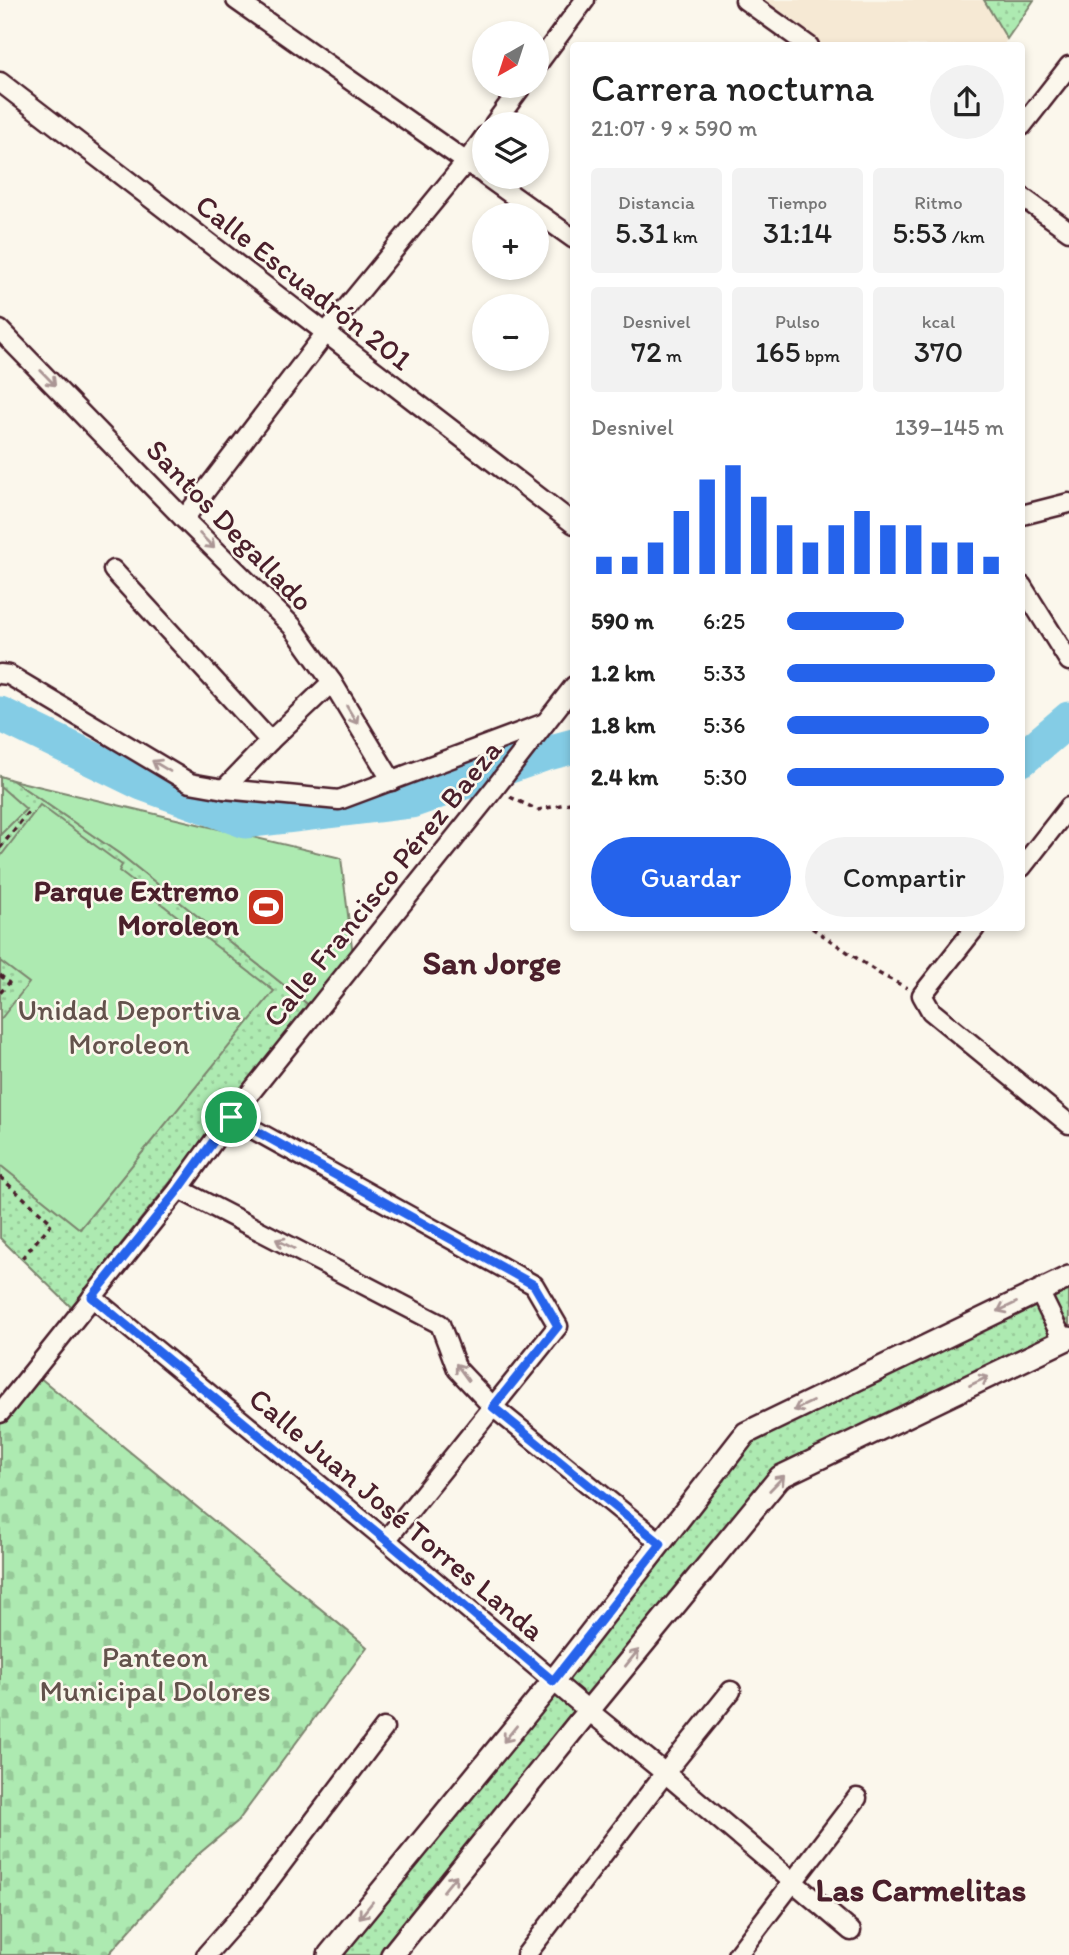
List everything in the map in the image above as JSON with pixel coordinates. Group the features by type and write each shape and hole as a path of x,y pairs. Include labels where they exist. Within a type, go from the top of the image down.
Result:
{"street":[{"path":"236,0 472,166"},
{"path":"550,47 585,0"},
{"path":"746,0 804,42"},
{"path":"1025,122 1069,66"},
{"name":"Calle Escuadrón 201","path":"0,82 570,521"},
{"path":"184,519 325,334 472,154"},
{"path":"504,189 570,236"},
{"path":"1025,199 1069,231"},
{"name":"Santos Degallado","path":"0,330 292,626 332,682 392,781"},
{"path":"1025,514 1069,503"},
{"path":"113,570 270,741"},
{"path":"1025,591 1069,661"},
{"path":"0,674 9,674 190,783 224,789 339,800 544,725"},
{"path":"224,789 332,682"},
{"name":"Calle Francisco Pérez Baeza","path":"0,1413 179,1189 231,1117 570,691"},
{"path":"1025,863 1069,807"},
{"path":"973,931 922,995 930,1011 1069,1124"},
{"path":"231,1117 534,1285 558,1326 386,1540"},
{"path":"179,1189 440,1324 457,1369 493,1407 661,1544"},
{"path":"329,1955 553,1681 746,1433 1069,1277"},
{"path":"392,1955 780,1477 1066,1339 1039,1291"},
{"name":"Calle Juan José Torres Landa","path":"92,1297 851,1931"},
{"path":"526,1955 731,1691"},
{"path":"206,1955 252,1903 384,1728"},
{"path":"737,1955 857,1798"}],"path":[{"path":"498,783 537,810 570,803"},
{"path":"0,848 29,811"},
{"path":"816,931 880,974 922,995"},
{"path":"0,975 9,983 0,993"},
{"path":"0,1177 52,1223 22,1258"}],"shaded area":[{"path":"984,0 1007,39 1005,42 815,42 761,2"}],"green space":[{"path":"984,0 1034,0 1007,39"},
{"name":"Unidad Deportiva Moroleon","path":"0,776 12,780 120,854 310,1006 71,1307 0,1238"},
{"name":"Parque Extremo Moroleon","path":"12,780 341,858 353,955 310,1006 120,854"},
{"path":"0,786 26,809 0,835"},
{"name":"Unidad Deportiva Moroleon","path":"40,805 122,865 119,871 274,991 80,1229 0,1165 0,1020 29,983 0,961 0,857"},
{"path":"1069,1280 1069,1337 780,1477 392,1955 329,1955 747,1436"},
{"name":"Panteon Municipal Dolores","path":"33,1372 367,1647 238,1821 194,1858 108,1955 0,1955 0,1413"}],"waterway":[{"path":"0,714 142,783 246,821 411,801 570,747"},
{"path":"1025,756 1069,719"}],"place":[{"name":"Parque Extremo Moroleon","path":"266,907"}],"district":[{"name":"San Jorge","path":"492,962"},
{"name":"Las Carmelitas","path":"921,1889"}],"route":[{"path":"231,1117 534,1285 558,1326 493,1407 661,1544 553,1681 92,1297 179,1189 231,1117"}]}
